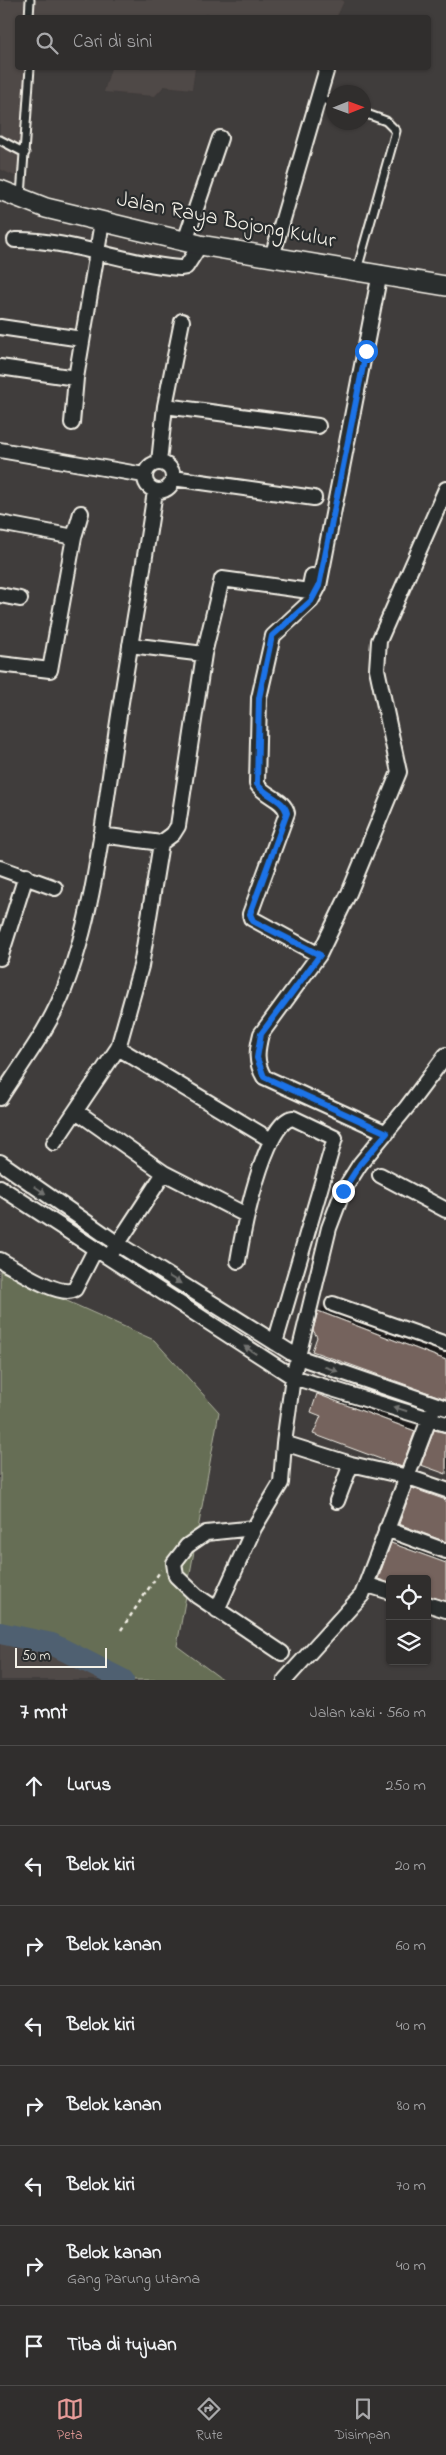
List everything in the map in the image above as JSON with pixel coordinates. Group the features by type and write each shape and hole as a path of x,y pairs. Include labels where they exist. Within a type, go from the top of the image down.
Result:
{"main road":[{"name":"Jalan Raya Bojong Kulur","path":"0,190 46,208 193,243 380,273 446,286"}],"street":[{"path":"272,257 326,70"},
{"path":"15,240 38,240 97,254 180,268 186,267 220,138"},
{"path":"72,423 76,378 102,222"},
{"path":"320,955 251,918 250,914 287,813 284,805 261,790 257,784 259,698 272,636 311,601 319,586 380,273"},
{"path":"159,462 165,406 182,322"},
{"path":"0,326 82,339"},
{"path":"0,367 76,378"},
{"path":"165,406 318,426"},
{"path":"0,450 144,475"},
{"path":"159,462 170,467 173,478 167,489 155,491 145,482 144,475 149,466 159,462"},
{"path":"173,478 314,498"},
{"path":"387,1133 264,1077 259,1069 258,1048 261,1034 320,955 350,894 399,772 377,669 379,641 446,489"},
{"path":"0,1098 38,1040 64,990 88,913 95,880 155,491"},
{"path":"0,664 50,670 74,538 81,513"},
{"path":"0,523 74,538"},
{"path":"54,1142 118,1048 141,966 161,843 173,834 178,826 204,654 222,579 309,590 318,544"},
{"path":"0,596 20,599"},
{"path":"130,645 204,654"},
{"path":"101,835 161,843"},
{"path":"0,868 55,888"},
{"path":"0,958 26,876"},
{"path":"118,1048 271,1140"},
{"path":"217,1610 254,1528 281,1483 284,1443 293,1377 329,1228 343,1191 360,1164 387,1133 446,1055"},
{"path":"76,1112 164,1172 246,1215"},
{"path":"238,1261 246,1215 271,1140 286,1120 294,1118 335,1138 275,1343"},
{"path":"0,1162 118,1244 298,1357 440,1406 430,1418 386,1529 368,1585 356,1602 285,1680"},
{"path":"108,1258 164,1172"},
{"path":"380,1175 446,1210"},
{"path":"0,1187 293,1377 446,1424"},
{"path":"0,1260 58,1291 71,1292 75,1289 95,1250"},
{"path":"333,1304 446,1344"},
{"path":"284,1443 351,1464 408,1477 446,1490"},
{"path":"337,1501 351,1464"},
{"path":"254,1528 206,1533 187,1546 174,1564 176,1576 196,1596 282,1652"},
{"path":"386,1529 446,1551"},
{"path":"368,1585 386,1591"},
{"path":"431,1605 446,1610"}],"lane":[{"path":"29,15 30,0"},
{"path":"20,199 30,70"},
{"path":"319,98 326,100"},
{"path":"357,270 396,132 386,120 371,115"},
{"path":"0,140 25,153"}],"path":[{"path":"121,1630 162,1568 174,1564"}],"shaded area":[{"path":"0,0 344,1 337,15 15,15 15,70 34,70 25,181 0,169"},
{"path":"110,70 195,70 192,89 164,86 155,96 104,92"},
{"path":"0,1633 52,1644 123,1680 0,1680"}],"green space":[{"path":"0,1271 154,1340 219,1412 177,1646 223,1680 123,1680 52,1644 0,1634"}],"building":[{"path":"318,1311 446,1360 446,1399 312,1351 317,1337 313,1330"},
{"path":"317,1394 415,1431 402,1467 313,1434 321,1416 311,1412"},
{"path":"434,1430 446,1433 446,1474 421,1465"},
{"path":"412,1488 446,1500 446,1542 399,1524"},
{"path":"391,1543 446,1563 446,1601 431,1596 431,1575 386,1575 386,1582 378,1579"}],"waterway":[{"path":"0,1633 52,1644 123,1680"}],"route":[{"path":"343,1191 360,1164 387,1133 264,1077 259,1069 257,1058 261,1034 320,955 253,921 250,914 287,813 284,805 261,790 257,784 259,698 272,636 276,630 311,601 319,586 348,430 366,351"}]}
